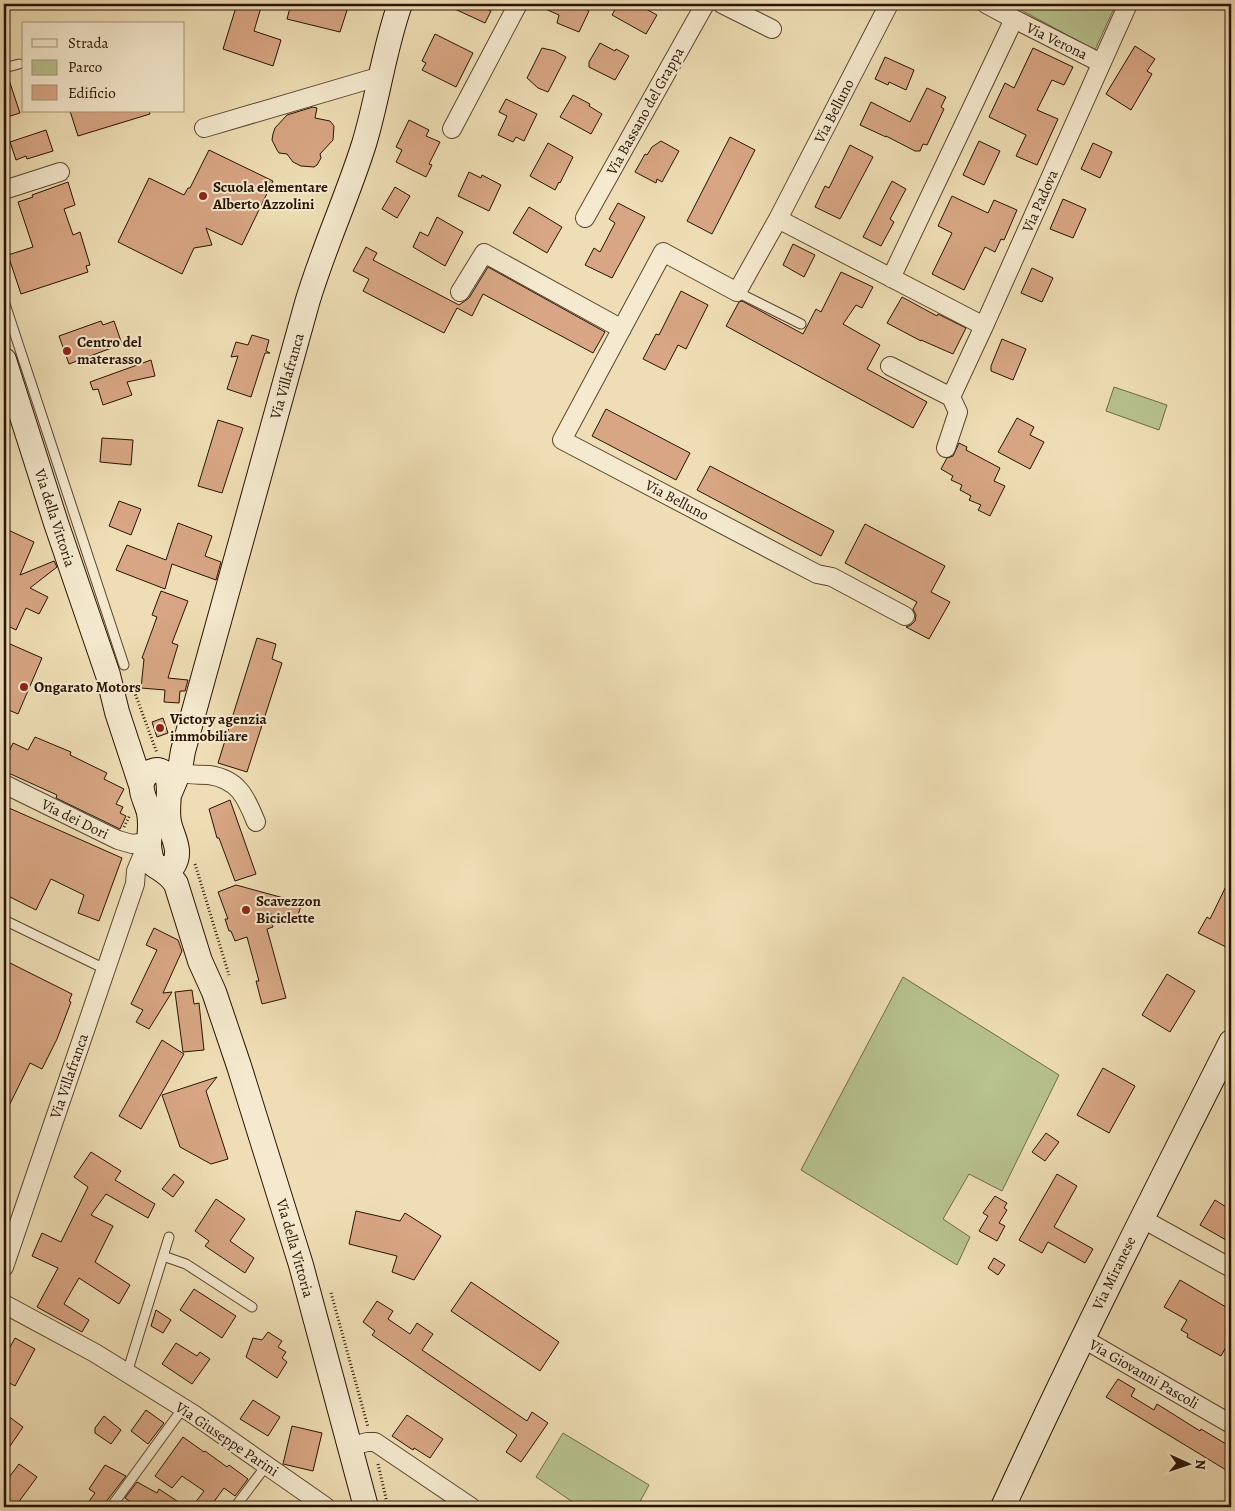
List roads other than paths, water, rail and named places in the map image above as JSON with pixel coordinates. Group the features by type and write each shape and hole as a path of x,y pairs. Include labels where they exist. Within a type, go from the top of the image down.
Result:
{"main road":[{"name":"Via Villafranca","path":"169,794 163,770 307,302 370,124 400,4"},
{"name":"Via della Vittoria","path":"4,360 56,523 116,670 144,756 163,770 150,815 148,842 150,858 154,865 184,865 208,953 223,987 239,1066 300,1265 366,1507"},
{"name":"Via della Vittoria","path":"169,794 168,815 173,864"},
{"name":"Via Miranese","path":"1003,1507 1082,1338 1231,1042"}],"street":[{"path":"452,129 518,4"},
{"name":"Via Bassano del Grappa","path":"585,218 705,4"},
{"path":"722,4 772,29"},
{"name":"Via Belluno","path":"890,4 778,219 737,292 663,252 562,440 817,574 832,577 905,616"},
{"name":"Via Verona","path":"986,4 1101,63"},
{"name":"Via Padova","path":"951,397 1128,4"},
{"path":"891,278 1014,19"},
{"path":"204,128 382,76"},
{"path":"4,190 60,172"},
{"path":"778,219 984,326"},
{"path":"460,292 484,253 622,329"},
{"path":"890,366 951,397 958,412 946,448"},
{"path":"163,770 190,776 209,775 228,780 239,789 247,800 256,822"},
{"name":"Via dei Dori","path":"4,784 118,840 132,844 148,842"},
{"name":"Via Villafranca","path":"4,1267 135,884 136,870 148,842"},
{"path":"135,884 148,873 173,864"},
{"path":"1142,1218 1231,1268"},
{"name":"Via Giuseppe Parini","path":"4,1304 94,1353 183,1408 266,1466 306,1502 326,1507"},
{"name":"Via Giovanni Pascoli","path":"1082,1338 1231,1424"},
{"path":"350,1447 367,1442 375,1442 471,1507"}],"lane":[{"path":"4,68 19,64"},
{"path":"737,292 801,324"},
{"path":"4,301 116,670"},
{"path":"4,920 105,969"},
{"path":"127,1373 169,1237"},
{"path":"163,1256 186,1264 252,1307"},
{"path":"112,1507 183,1408"},
{"path":"235,1507 266,1466"}],"place":[{"name":"Scuola elementare Alberto Azzolini","path":"203,196"},
{"name":"Centro del materasso","path":"67,351"},
{"name":"Ongarato Motors","path":"24,687"},
{"name":"Victory agenzia immobiliare","path":"160,728"},
{"name":"Scavezzon Biciclette","path":"246,910"}]}
